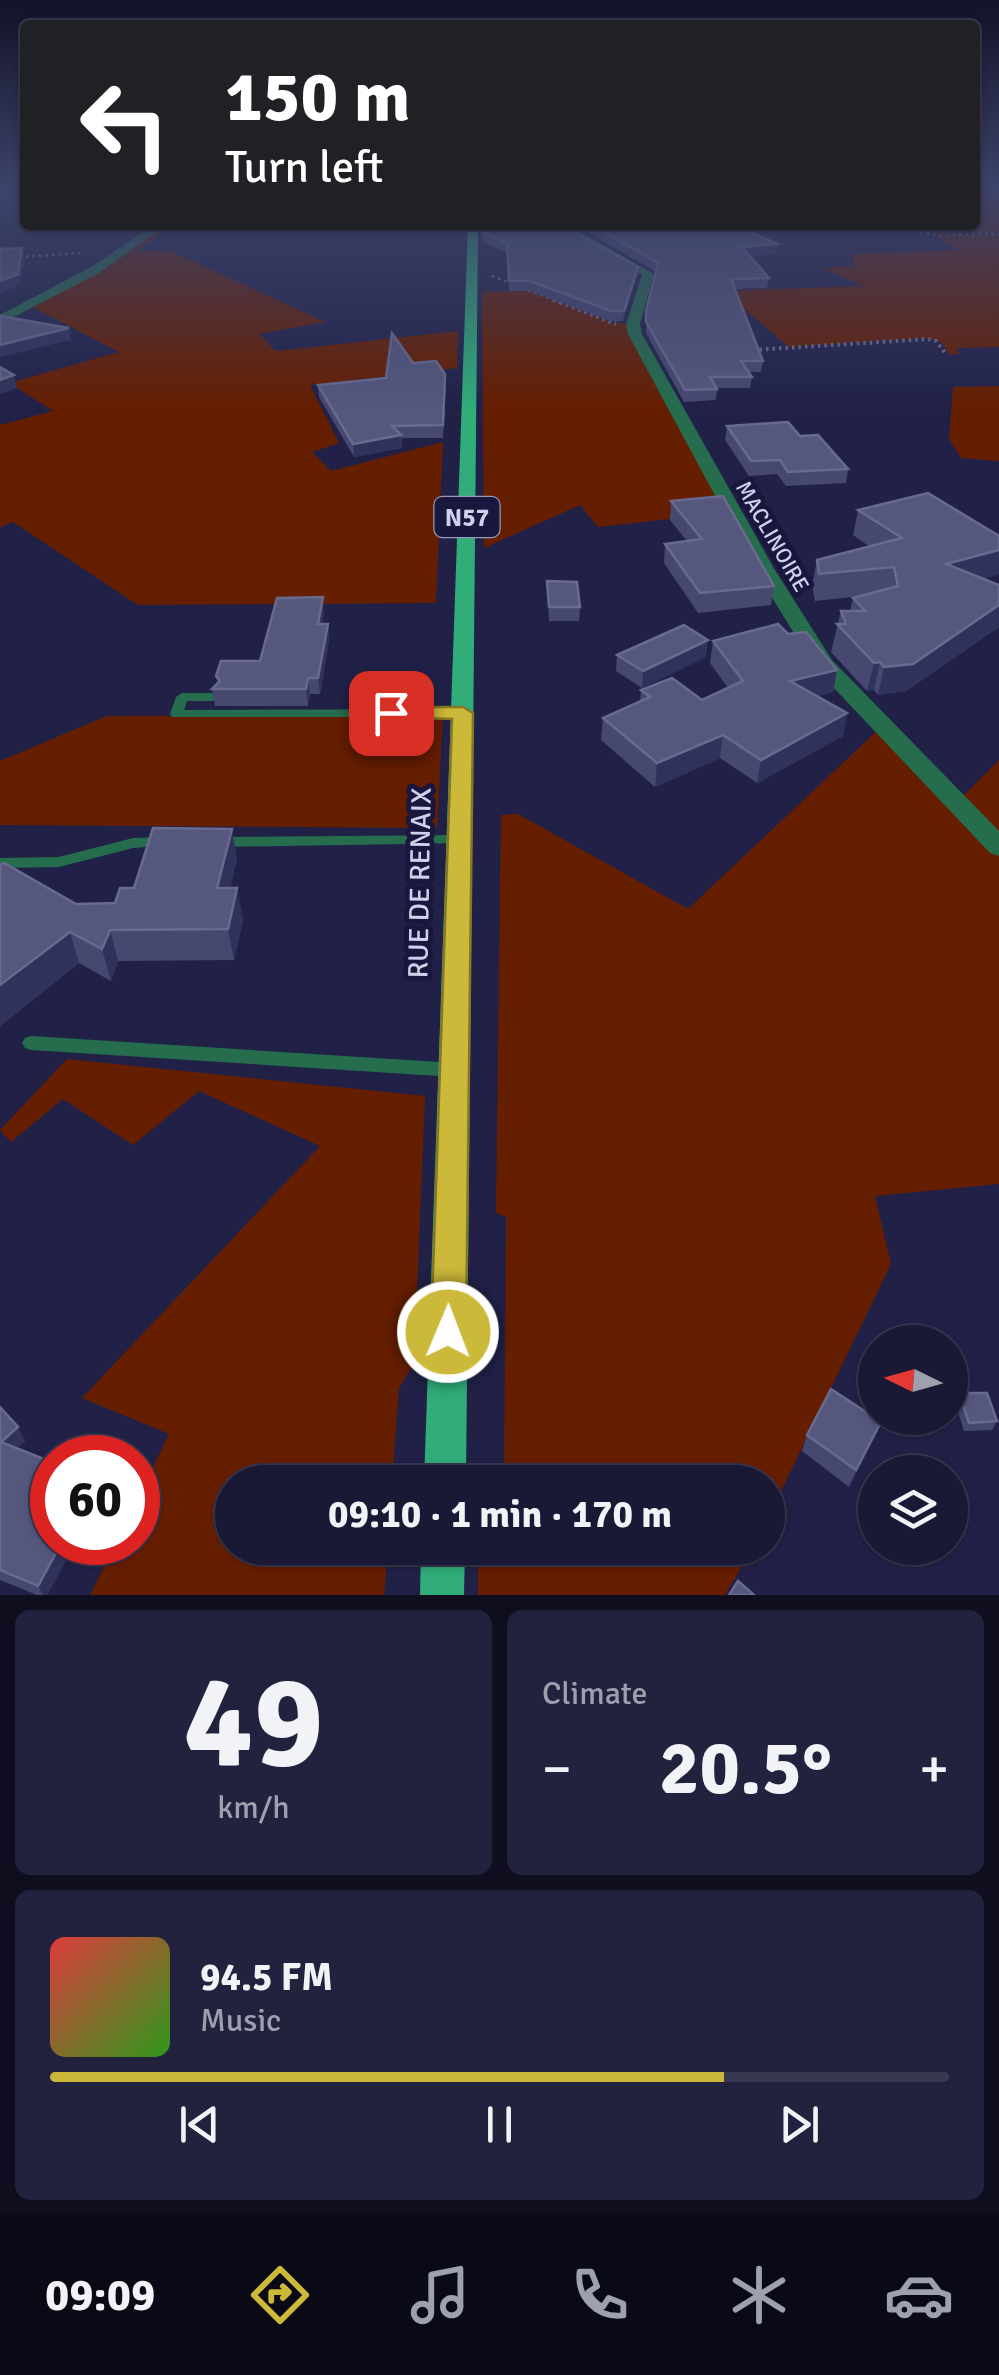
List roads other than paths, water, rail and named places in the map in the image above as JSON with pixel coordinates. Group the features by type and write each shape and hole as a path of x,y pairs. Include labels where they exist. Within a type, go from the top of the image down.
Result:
{"main road":[{"name":"RUE DE RENAIX","path":"445,1465 472,261"},
{"path":"442,1595 443,1565"}],"street":[{"path":"0,320 107,261"},
{"name":"MACLINOIRE","path":"630,261 650,277 633,324 678,415 824,664 999,847"}],"lane":[{"path":"213,697 182,697 176,714 463,713"},
{"path":"0,863 59,862 133,843 460,840"},
{"path":"31,1042 455,1070"}]}
